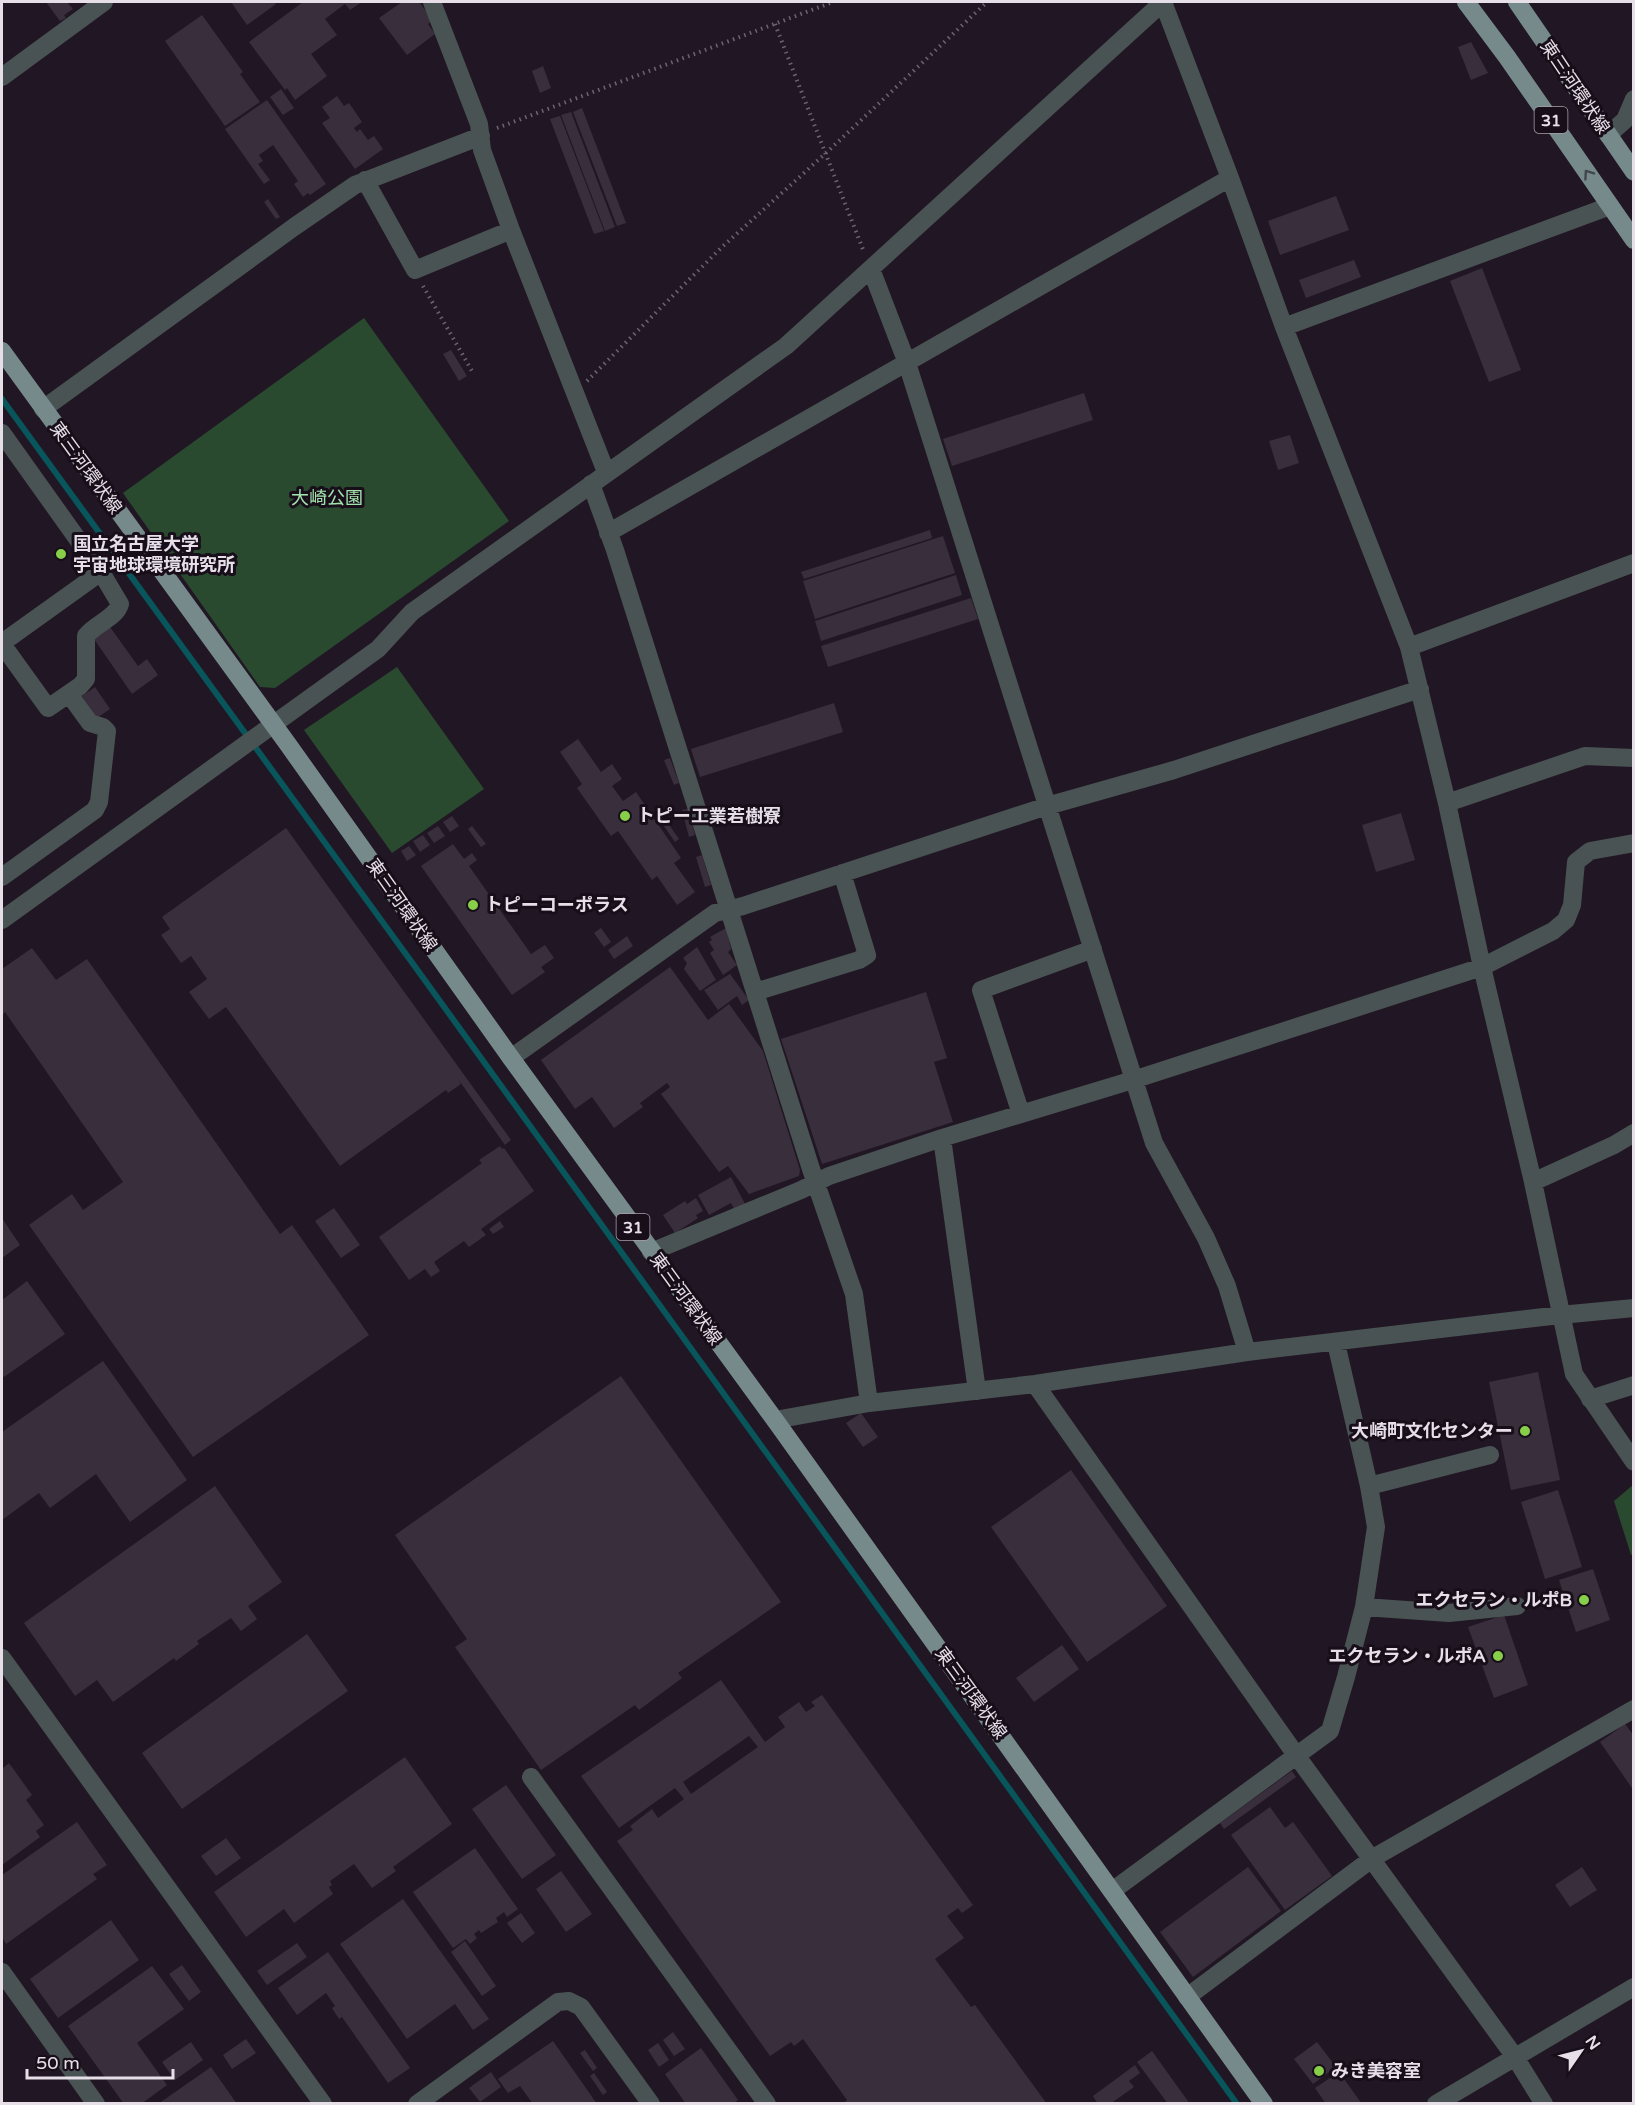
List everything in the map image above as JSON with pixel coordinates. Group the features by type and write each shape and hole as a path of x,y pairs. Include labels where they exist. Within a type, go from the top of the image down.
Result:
{"main road":[{"name":"31","path":"1466,2 1634,240"},
{"name":"東三河環状線","path":"1517,2 1634,172"},
{"name":"東三河環状線","path":"3,357 273,724 1264,2103"}],"street":[{"path":"2,77 104,2"},
{"path":"432,2 479,124 482,150 511,231 606,472"},
{"path":"2,920 378,649 412,612 786,346 1163,2 1284,327 1409,647 1447,803 1574,1374 1634,1462"},
{"path":"1608,135 1625,120 1634,99"},
{"path":"43,409 294,227 365,180 481,136"},
{"path":"608,533 1230,178"},
{"path":"365,180 415,270 511,231"},
{"path":"1284,327 1610,206"},
{"path":"871,269 907,363 1154,1143 1206,1238 1227,1286 1247,1352"},
{"path":"2,433 101,572 120,604 119,608 91,629 86,636 86,679 48,708 2,643 101,572"},
{"path":"591,484 615,550 816,1182 854,1294 869,1403"},
{"path":"1409,647 1634,563"},
{"path":"511,1058 715,913 743,906 1047,806 1174,770 1420,689"},
{"path":"2,877 88,817 99,802 107,732 103,727 90,723 69,694"},
{"path":"1447,803 1585,756 1634,758"},
{"path":"651,1252 816,1182 942,1138 1133,1080 1482,967 1553,931 1566,920 1572,905 1576,862 1590,851 1634,843"},
{"path":"755,992 860,960 867,955 842,873"},
{"path":"1021,1114 981,990 1093,949"},
{"path":"1533,1182 1614,1145 1634,1133"},
{"path":"942,1138 977,1391"},
{"path":"775,1420 869,1403 1035,1384 1247,1352 1634,1308"},
{"path":"1112,1891 1330,1731 1364,1607 1376,1527 1369,1486 1336,1343"},
{"path":"1035,1384 1296,1755 1373,1858 1515,2057 1544,2103"},
{"path":"1590,1399 1634,1385"},
{"path":"1369,1486 1490,1455"},
{"path":"1364,1607 1449,1613 1516,1606"},
{"path":"2,1658 323,2103"},
{"path":"1187,1997 1373,1858 1634,1709"},
{"path":"531,1777 767,2103"},
{"path":"2,1972 96,2103"},
{"path":"1436,2103 1634,1987"},
{"path":"417,2103 558,2002 569,2001 581,2007 651,2103"}],"path":[{"path":"481,136 833,2"},
{"path":"575,394 721,248 987,2"},
{"path":"775,24 871,269"},
{"path":"415,270 472,371"}],"green space":[{"name":"大崎公園","path":"364,318 509,521 275,688 260,687 123,493"},
{"path":"397,667 484,789 392,853 304,730"},
{"path":"1633,1485 1634,1554 1631,1555 1614,1501"}],"building":[{"path":"46,2 67,2 73,9 64,15 66,18 60,21"},
{"path":"231,2 274,2 276,4 247,25"},
{"path":"303,2 362,2 350,10 345,4 325,19 337,35 311,54 327,76 295,100 249,42"},
{"path":"402,2 419,2 433,20 428,24 435,34 407,55 379,18"},
{"path":"202,15 243,72 240,74 260,102 225,126 165,41"},
{"path":"1471,42 1488,73 1471,80 1458,47"},
{"path":"543,66 551,88 540,93 532,71"},
{"path":"281,89 294,108 283,115 270,97"},
{"path":"337,96 344,106 349,103 362,122 354,128 357,132 360,129 368,140 374,136 383,149 355,169 322,123 330,118 322,107"},
{"path":"267,100 326,184 310,195 308,193 303,197 294,184 298,181 273,145 259,155 263,161 258,164 270,180 264,184 225,129"},
{"path":"582,108 626,223 617,226 573,112"},
{"path":"571,112 615,227 605,231 561,115"},
{"path":"560,116 604,231 594,234 550,119"},
{"path":"1336,196 1349,230 1280,255 1268,221"},
{"path":"268,199 280,217 276,219 264,202"},
{"path":"1354,260 1361,277 1306,298 1299,280"},
{"path":"1482,268 1521,370 1489,382 1450,281"},
{"path":"451,350 467,376 459,381 443,354"},
{"path":"1084,393 1093,420 952,466 943,439"},
{"path":"1290,435 1299,463 1278,470 1269,441"},
{"path":"930,530 932,538 804,579 801,572"},
{"path":"943,536 955,573 815,619 803,581"},
{"path":"956,575 962,595 821,641 815,621"},
{"path":"971,598 978,619 828,667 821,646"},
{"path":"110,627 138,666 147,659 158,675 132,694 94,639"},
{"path":"95,687 110,709 97,718 82,696"},
{"path":"834,703 843,732 700,777 691,749"},
{"name":"トピー工業若樹寮","path":"578,739 601,772 612,764 622,779 612,786 623,801 636,792 681,858 674,863 695,892 677,905 657,876 652,880 618,831 611,836 577,788 582,784 560,752"},
{"path":"670,758 679,783 674,785 664,760"},
{"path":"688,809 695,835 689,837 682,810"},
{"path":"1401,813 1415,860 1376,872 1362,825"},
{"path":"452,816 459,826 450,832 443,822"},
{"path":"665,819 679,839 675,842 661,822"},
{"path":"438,826 445,836 434,843 427,833"},
{"path":"472,826 486,844 481,847 468,829"},
{"path":"286,828 511,1140 505,1145 458,1079 461,1084 448,1093 446,1090 340,1166 226,1007 209,1019 189,992 207,979 191,956 181,963 161,935 170,929 162,917"},
{"path":"423,835 430,845 420,852 413,841"},
{"name":"トピーコーポラス","path":"453,844 464,859 472,853 477,860 469,866 531,954 545,945 554,958 541,967 545,972 512,995 421,866"},
{"path":"409,846 416,855 407,861 401,851"},
{"path":"702,855 711,885 705,887 696,857"},
{"path":"601,928 611,942 604,947 594,933"},
{"path":"726,928 731,949 728,952 737,965 723,975 710,953 714,950 709,942 712,940 710,937"},
{"path":"627,936 633,946 614,959 608,950"},
{"path":"697,947 716,980 700,991 684,969 687,963 683,958"},
{"path":"32,948 56,980 87,959 280,1234 292,1225 369,1335 193,1457 29,1225 72,1194 83,1210 123,1182 5,1012 2,1015 2,969"},
{"path":"670,967 708,1020 729,1004 763,1051 800,1170 799,1176 749,1194 728,1166 719,1172 661,1094 670,1087 667,1083 640,1103 643,1107 614,1128 592,1097 575,1109 541,1060"},
{"path":"730,974 749,1000 742,1005 737,996 718,1010 704,990"},
{"path":"926,992 947,1058 934,1062 953,1122 822,1164 781,1039"},
{"path":"500,1146 504,1148 534,1191 481,1229 486,1235 469,1247 464,1241 434,1262 440,1271 431,1277 425,1269 409,1280 379,1237 482,1163 479,1160"},
{"path":"731,1177 745,1204 734,1209 731,1203 709,1215 698,1195"},
{"path":"696,1198 703,1211 696,1215 698,1218 675,1233 663,1215 685,1201 687,1204"},
{"path":"334,1208 360,1245 341,1258 315,1221"},
{"path":"2,1218 20,1245 2,1258"},
{"path":"500,1221 504,1227 493,1234 489,1229"},
{"path":"27,1281 65,1334 4,1377 2,1374 2,1300"},
{"path":"103,1361 187,1480 130,1522 96,1474 50,1508 39,1493 2,1520 2,1432"},
{"name":"大崎町文化センター","path":"1538,1372 1560,1480 1511,1490 1489,1382"},
{"path":"621,1376 781,1602 678,1673 682,1678 639,1710 635,1705 541,1770 455,1647 467,1639 395,1535"},
{"path":"861,1413 878,1437 863,1447 846,1423"},
{"path":"1071,1470 1167,1606 1087,1662 991,1527"},
{"path":"215,1486 282,1582 248,1606 257,1619 241,1631 231,1618 197,1641 199,1644 176,1661 174,1658 113,1702 97,1680 75,1696 24,1623"},
{"path":"1558,1490 1582,1567 1545,1579 1521,1502"},
{"name":"エクセラン・ルポB","path":"1593,1569 1610,1620 1576,1632 1559,1580"},
{"name":"エクセラン・ルポA","path":"1504,1615 1528,1685 1494,1698 1468,1627"},
{"path":"307,1634 348,1691 182,1809 142,1753"},
{"path":"1062,1645 1079,1669 1034,1702 1016,1678"},
{"path":"721,1680 765,1742 785,1727 778,1717 799,1702 806,1712 815,1706 811,1702 822,1695 973,1905 962,1913 958,1908 947,1916 964,1938 935,1959 971,2007 975,2005 1047,2104 843,2104 847,2100 803,2039 794,2046 791,2042 770,2056 617,1841 633,1830 630,1826 652,1809 658,1818 684,1799 675,1788 619,1828 581,1776","holes":["749,1736 758,1747 691,1794 683,1782"]},
{"path":"1625,1724 1634,1736 1634,1791 1600,1742"},
{"path":"405,1757 452,1824 393,1867 396,1871 372,1888 354,1864 330,1881 332,1885 329,1887 333,1894 294,1923 284,1909 246,1937 214,1892"},
{"path":"9,1763 32,1795 26,1800 44,1825 36,1831 40,1837 2,1865 2,1769"},
{"path":"1292,1771 1296,1777 1224,1829 1220,1823"},
{"path":"506,1785 556,1855 522,1879 472,1809"},
{"path":"1270,1807 1285,1828 1293,1822 1332,1876 1285,1910 1231,1835"},
{"path":"77,1822 107,1865 93,1874 97,1879 6,1944 2,1937 2,1875"},
{"path":"226,1838 241,1858 216,1876 201,1856"},
{"path":"475,1848 518,1909 507,1917 504,1912 496,1918 498,1922 481,1933 479,1930 474,1934 477,1938 470,1944 466,1939 453,1948 413,1892"},
{"path":"1248,1867 1281,1911 1193,1977 1160,1932"},
{"path":"1582,1867 1597,1890 1570,1907 1555,1885"},
{"path":"561,1871 592,1914 566,1932 536,1889"},
{"path":"403,1899 489,2019 473,2030 455,2004 407,2039 340,1944"},
{"path":"521,1913 535,1933 522,1943 507,1923"},
{"path":"111,1920 139,1960 58,2018 30,1979"},
{"path":"465,1941 496,1986 482,1996 451,1952"},
{"path":"297,1943 307,1957 267,1985 257,1971"},
{"path":"328,1952 410,2068 388,2083 342,2017 339,2019 332,2008 335,2006 326,1993 297,2015 278,1988"},
{"path":"182,1965 201,1992 189,2001 169,1974"},
{"path":"152,1966 184,2009 137,2043 167,2085 141,2104 124,2104 68,2026"},
{"path":"673,2032 685,2049 674,2056 663,2040"},
{"path":"246,2039 256,2053 232,2069 223,2055"},
{"path":"553,2041 597,2104 533,2104 520,2086 508,2093 498,2079"},
{"path":"191,2042 203,2060 175,2080 162,2062"},
{"path":"1317,2042 1336,2067 1313,2084 1294,2059"},
{"path":"658,2043 669,2060 659,2067 648,2050"},
{"path":"701,2048 738,2100 733,2104 686,2104 665,2074"},
{"path":"585,2050 597,2068 593,2071 580,2053"},
{"path":"1152,2051 1190,2104 1168,2104 1137,2062"},
{"path":"1135,2065 1140,2073 1129,2081 1134,2087 1110,2104 1098,2104 1093,2096"},
{"path":"211,2067 237,2104 158,2104"},
{"path":"491,2072 501,2087 480,2102 469,2088"},
{"path":"1339,2072 1362,2104 1326,2104 1315,2088"},
{"path":"594,2073 607,2092 603,2095 590,2076"}],"waterway":[{"path":"2,399 1237,2104"}],"place":[{"name":"国立名古屋大学 宇宙地球環境研究所","path":"61,554"},
{"name":"トピー工業若樹寮","path":"625,816"},
{"name":"トピーコーポラス","path":"473,905"},
{"name":"大崎町文化センター","path":"1525,1431"},
{"name":"エクセラン・ルポB","path":"1584,1600"},
{"name":"エクセラン・ルポA","path":"1498,1656"},
{"name":"みき美容室","path":"1319,2071"}]}
